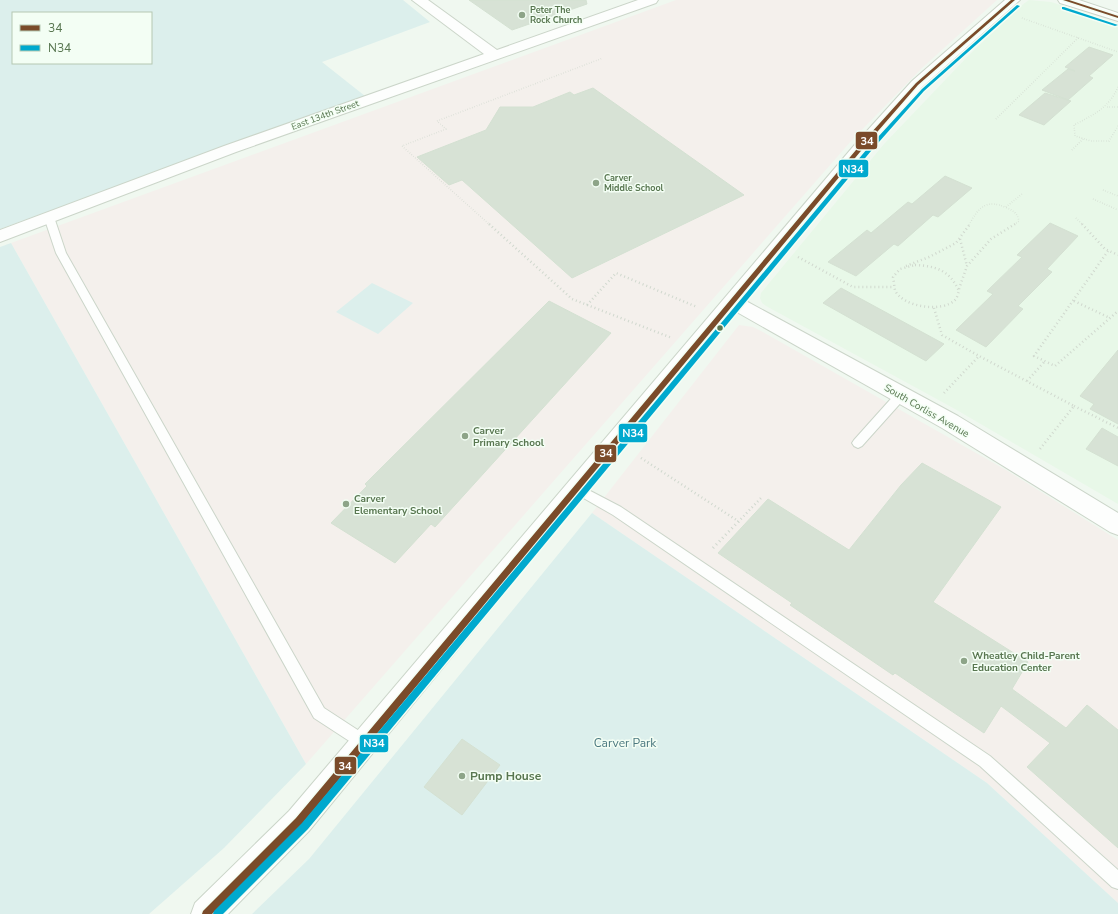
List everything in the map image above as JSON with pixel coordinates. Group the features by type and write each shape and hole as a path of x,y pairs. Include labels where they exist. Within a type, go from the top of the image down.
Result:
{"street":[{"path":"419,0 494,55"},
{"name":"East 134th Street","path":"0,236 230,149 651,0"},
{"path":"1065,0 1118,17"},
{"path":"206,914 299,821 863,145 917,84 1017,9"},
{"name":"South Corliss Avenue","path":"733,302 950,422 1118,525"}],"lane":[{"path":"49,218 61,253 319,713 365,742"},
{"path":"858,443 901,395"},
{"path":"577,489 617,511 985,761 1118,881"}],"path":[{"path":"1017,9 1079,37 1118,52"},
{"path":"996,119 1079,37"},
{"path":"603,58 437,121 446,129 402,146 572,299 674,339"},
{"path":"1118,87 1106,107 1093,116 1074,125 1075,136 1082,139 1101,142 1109,141 1118,126"},
{"path":"1106,107 1118,107"},
{"path":"1072,150 1082,139"},
{"path":"1103,190 1118,196"},
{"path":"1006,207 1022,194"},
{"path":"1093,200 1118,210"},
{"path":"906,266 925,265 943,271 956,283 958,289 958,295 950,304 934,308 909,302 893,287 892,282 896,272 906,266 930,257 956,243 970,224 974,214 987,204 1006,207 1017,214 1019,221 1009,229 991,239 967,266 958,289"},
{"path":"1076,218 1105,249 1118,255"},
{"path":"960,239 967,266"},
{"path":"1108,251 1034,356 1055,366 1118,311"},
{"path":"798,257 853,287 893,287"},
{"path":"587,305 616,273 701,308"},
{"path":"1074,301 1110,318"},
{"path":"934,308 942,335 979,356 1118,428"},
{"path":"941,397 979,356"},
{"path":"1027,381 1045,362"},
{"path":"1037,453 1074,406"},
{"path":"641,458 738,522"},
{"path":"713,548 762,497"}],"shaded area":[{"name":"Carver Elementary School","path":"676,0 997,0 922,68 852,140 306,764 11,243"},
{"path":"1029,0 1051,2 1118,23 1118,504 955,409 766,306 762,303 760,298 761,293 884,144 970,54"},
{"name":"Wheatley Child-Parent Education Center","path":"739,325 753,327 761,331 1006,470 1118,540 1118,903 987,783 592,513"}],"green space":[{"path":"0,0 403,0 430,22 322,62 365,96 0,229"},
{"path":"11,243 306,764 224,848 149,914 0,914 0,247"},
{"path":"372,283 413,303 378,334 336,312"},
{"name":"Carver Park","path":"592,513 987,783 1118,903 1118,914 252,914 309,859"}],"building":[{"name":"Peter The Rock Church","path":"469,0 586,0 587,4 512,30"},
{"path":"1089,47 1113,55 1089,76 1093,78 1068,100 1042,90 1068,69 1075,71 1065,67"},
{"name":"Carver Middle School","path":"593,88 744,195 572,278 462,180 449,185 417,157 486,130 500,107 533,107 570,92 574,95"},
{"path":"1045,93 1071,101 1044,125 1019,115"},
{"path":"945,176 972,188 938,217 933,215 898,246 894,244 856,276 828,262 867,230 871,233 908,202 912,204"},
{"path":"1050,223 1078,236 1047,269 1052,272 1018,306 1023,309 986,347 956,330 993,294 987,291 1022,257 1017,255"},
{"path":"841,288 944,344 926,361 823,303"},
{"name":"Carver Primary School","path":"549,301 611,333 435,527 431,524 395,563 331,523 367,486 365,484"},
{"path":"1118,350 1118,424 1090,409 1094,404 1080,396"},
{"path":"1102,428 1118,437 1118,466 1086,449"},
{"path":"922,463 1001,507 933,602 1028,662 1012,689 1066,728 1087,705 1118,730 1118,848 1027,767 1050,743 1001,706 984,733 895,673 893,675 790,605 792,603 718,553 768,499 849,550 901,485"},
{"name":"Pump House","path":"462,739 500,765 462,815 424,787"}],"transit line":[{"name":"34","path":"206,914 299,821 863,145 917,84 1013,0"},
{"name":"34","path":"1065,0 1118,17"},
{"name":"N34","path":"217,914 305,826 869,150 923,90 1018,6"},
{"name":"N34","path":"1063,8 1116,25"}],"place":[{"name":"Peter The Rock Church","path":"522,15"},
{"name":"Carver Middle School","path":"596,183"},
{"name":"Carver Primary School","path":"465,436"},
{"name":"Carver Elementary School","path":"346,504"},
{"name":"Wheatley Child-Parent Education Center","path":"964,661"},
{"name":"Pump House","path":"462,776"}]}
